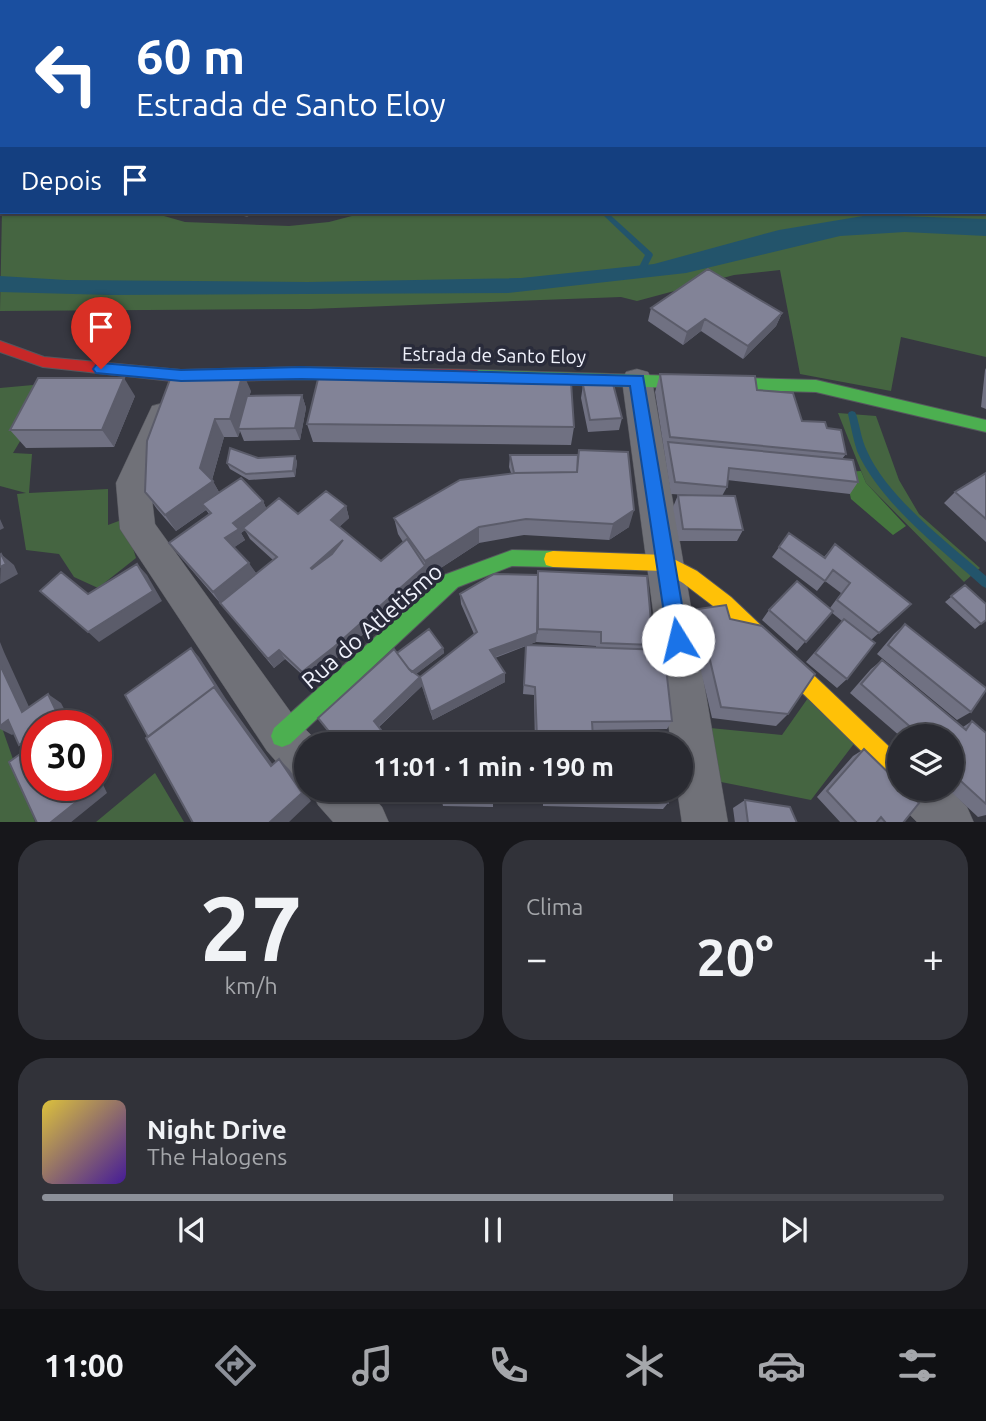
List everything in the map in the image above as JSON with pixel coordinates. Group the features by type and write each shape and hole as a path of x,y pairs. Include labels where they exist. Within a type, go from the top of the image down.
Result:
{"main road":[{"name":"Estrada de Santo Eloy","path":"0,346 43,362 181,376 301,373 816,386 986,426"},
{"name":"Rua do Atletismo","path":"309,732 451,581 512,558 666,563"},
{"path":"666,563 690,577 724,603 887,760"}],"street":[{"path":"181,376 133,483 138,529 294,748"},
{"path":"637,380 705,822"},
{"path":"929,801 951,822"},
{"path":"347,802 366,822"}],"green space":[{"path":"2,214 157,214 185,222 289,226 329,222 359,214 986,214 986,357 901,337 891,391 800,374 780,270 734,275 637,301 621,297 310,309 0,311"},
{"path":"55,383 13,453 32,454 29,493 108,489 108,525 124,519 136,558 98,588 74,577 59,554 26,550 17,494 26,493 0,486 0,388"},
{"path":"838,413 876,416 899,480 919,514 980,568 964,582 866,483"},
{"path":"861,471 866,483 906,526 893,535 851,499 845,472"},
{"path":"808,698 856,741 811,800 721,782 710,728 782,735"},
{"path":"0,722 21,782 21,801 28,801 35,822 0,822"},
{"path":"155,773 184,822 96,822"}],"water":[{"path":"869,215 986,219 986,236 905,232 840,236 686,273 508,293 110,295 0,292 0,276 66,280 308,282 521,278 654,264 779,230"}],"building":[{"path":"708,269 782,313 748,346 705,319 687,332 651,308"},
{"path":"243,373 230,419 215,419 200,468 213,481 165,515 145,492 147,441 172,374"},
{"path":"660,374 755,376 757,390 793,393 802,421 825,422 827,428 841,430 846,454 670,437"},
{"path":"38,378 124,378 102,430 10,430"},
{"path":"318,379 571,382 574,427 307,424"},
{"path":"613,384 622,418 590,420 583,385"},
{"path":"302,395 295,428 238,429 247,396"},
{"path":"668,442 853,460 858,482 729,468 727,487 675,482"},
{"path":"230,448 258,458 295,456 293,471 246,474 227,463"},
{"path":"579,450 628,452 634,510 613,524 526,519 479,527 425,561 394,518 460,480 515,473 577,472"},
{"path":"510,455 578,455 577,472 514,473"},
{"path":"986,473 986,519 955,492"},
{"path":"241,478 263,501 233,523 239,529 225,538 249,563 213,592 169,543 211,513 202,504"},
{"path":"326,491 346,506 331,520 381,561 407,539 425,566 302,672 279,650 268,659 220,603 277,557 243,528 279,498 298,514","holes":["343,540 332,554 312,569 311,568"]},
{"path":"678,495 735,496 743,530 683,529"},
{"path":"789,533 825,558 835,544 911,604 879,633 837,600 850,583 833,570 825,581 779,547"},
{"path":"0,555 6,564 0,567"},
{"path":"137,564 153,591 88,632 40,591 61,572 88,594"},
{"path":"538,571 647,576 653,645 601,643 601,632 538,629"},
{"path":"494,574 538,575 537,633 490,650 505,673 431,712 420,677 477,632 460,594"},
{"path":"797,581 833,611 806,642 769,610"},
{"path":"965,585 986,604 986,620 981,624 951,596"},
{"path":"726,605 730,619 762,626 815,674 788,714 721,707 698,609"},
{"path":"844,619 875,643 847,679 815,653"},
{"path":"905,624 986,688 971,712 888,645"},
{"path":"429,629 443,648 412,672 397,653"},
{"path":"526,645 664,650 672,721 592,722 593,732 537,732 535,687 524,685"},
{"path":"191,648 218,690 214,687 148,737 125,695"},
{"path":"394,649 409,669 420,677 374,721 383,732 329,732 318,718"},
{"path":"882,660 959,724 907,724 861,684"},
{"path":"0,665 21,710 21,744 19,745 8,720 0,726"},
{"path":"214,687 271,766 279,759 294,781 294,800 270,822 192,822 146,738"},
{"path":"48,694 56,710 25,710"},
{"path":"972,721 986,733 986,804 964,784 964,728 966,730"},
{"path":"864,749 887,771 887,801 919,803 904,822 885,822 881,817 877,822 856,822 827,791"},
{"path":"21,753 21,788 9,762"},
{"path":"745,800 790,807 797,822 748,822"},
{"path":"27,801 78,801 51,822 37,822"}],"waterway":[{"path":"605,214 649,255 641,271"},
{"path":"852,414 864,455 889,492 920,524 986,583"}],"traffic: fast":[{"path":"477,376 816,386 986,426"},
{"path":"282,736 451,581 512,558 553,559"}],"traffic: slow":[{"path":"553,559 666,563 690,577 724,603 887,760"}],"traffic: jam":[{"path":"0,346 43,362 181,376 301,373 477,376"}],"route":[{"path":"101,369 181,376 301,373 637,380 678,640"}]}
